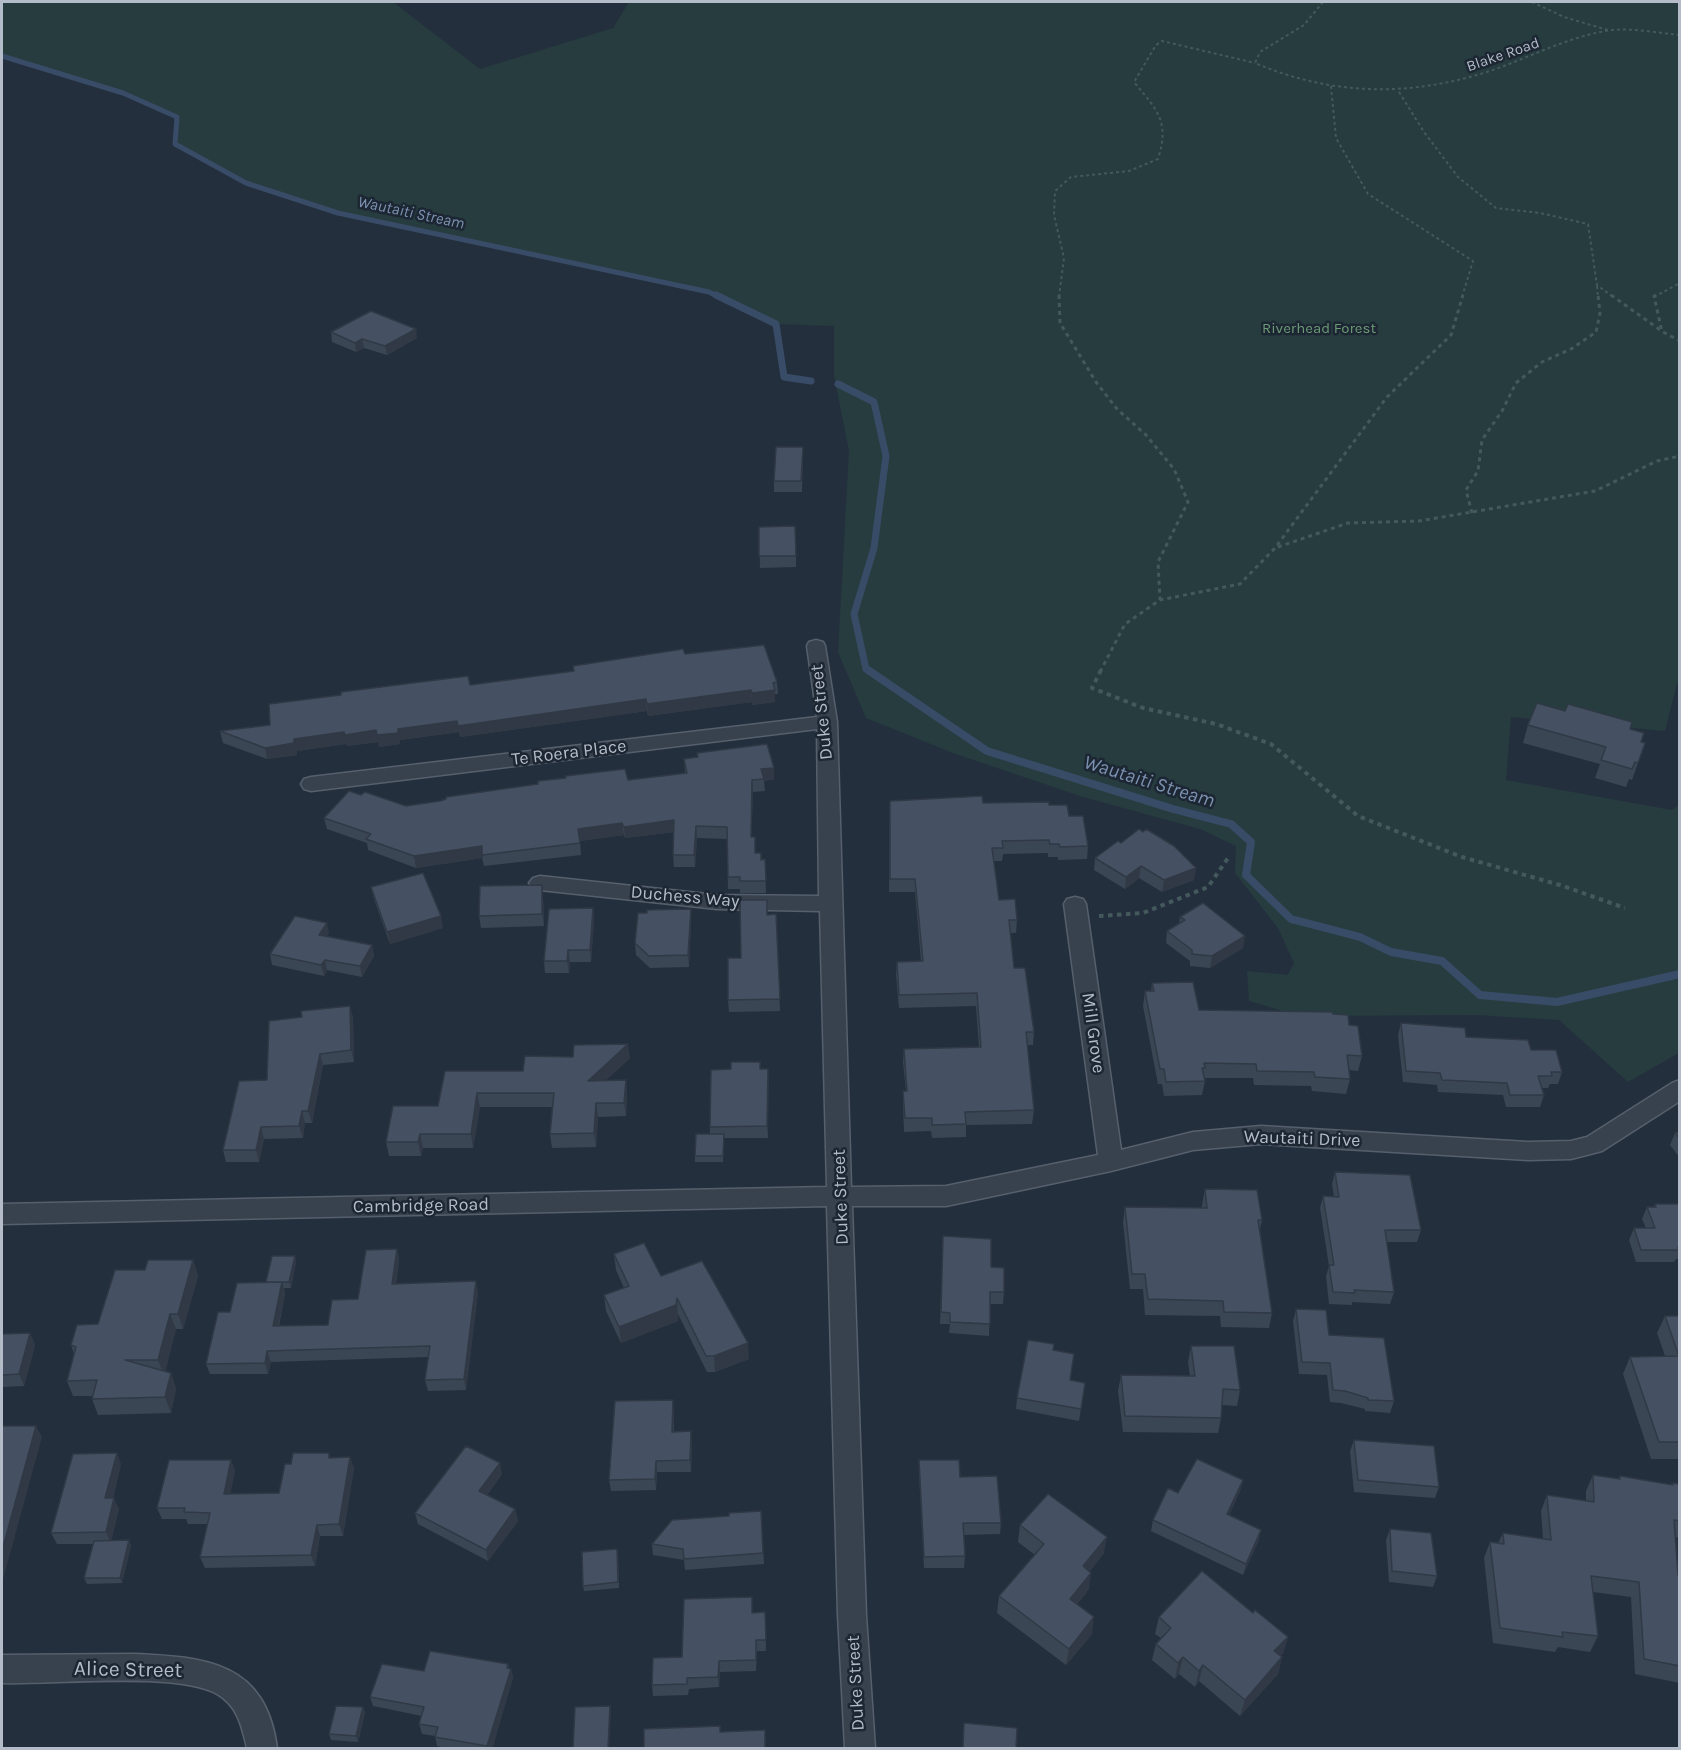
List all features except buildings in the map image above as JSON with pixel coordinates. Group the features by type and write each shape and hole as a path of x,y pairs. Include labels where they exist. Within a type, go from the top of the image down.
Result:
{"street":[{"name":"Duke Street","path":"816,646 827,722 830,904 841,1197 852,1615 860,1749"},
{"name":"Te Roera Place","path":"311,784 827,722"},
{"name":"Duchess Way","path":"540,884 717,902 830,904"},
{"name":"Mill Grove","path":"1076,911 1111,1162"},
{"name":"Wautaiti Drive","path":"841,1197 946,1196 1111,1162 1193,1141 1261,1135 1528,1151 1571,1150 1594,1144 1680,1089"},
{"name":"Cambridge Road","path":"2,1214 841,1197"},
{"name":"Alice Street","path":"2,1669 133,1668 183,1670 208,1676 229,1685 246,1701 257,1722 262,1749"}],"path":[{"path":"1255,63 1260,52 1275,45 1318,13 1323,2"},
{"path":"1532,2 1564,17 1609,30"},
{"name":"Blake Road","path":"1160,600 1158,562 1188,502 1174,468 1146,435 1117,409 1096,382 1060,323 1059,293 1064,258 1054,215 1055,190 1071,177 1129,171 1158,159 1166,139 1164,123 1134,82 1156,45 1162,41 1255,63 1280,75 1331,86 1399,92 1456,82 1609,30 1680,35"},
{"path":"1331,86 1336,138 1368,194 1473,261 1451,335 1387,398 1275,548 1240,584 1160,600 1125,624 1092,688 1143,708 1216,724 1271,744 1358,816 1462,857 1560,885 1625,908"},
{"path":"1399,92 1424,132 1458,177 1496,208 1540,213 1588,224 1600,313 1596,332 1571,349 1542,362 1516,382 1502,411 1482,440 1478,471 1466,490 1472,513"},
{"path":"1663,333 1654,296 1680,284"},
{"path":"1597,285 1663,333 1680,341"},
{"path":"1275,548 1348,523 1419,521 1594,491 1657,461 1680,456"},
{"path":"1076,911 1143,913 1208,887 1228,858"}],"green space":[{"name":"Riverhead Forest","path":"2,2 393,2 480,69 613,28 629,2 1679,2 1679,684 1677,683 1665,731 1511,717 1506,780 1672,810 1679,805 1679,1053 1628,1082 1559,1020 1477,1015 1300,1016 1249,1001 1247,971 1288,975 1294,963 1278,928 1235,873 1236,846 1200,829 1083,797 953,753 866,718 838,652 849,451 834,375 834,326 776,324 709,291 337,213 246,183 175,144 177,117 123,93 2,56"}],"waterway":[{"name":"Wautaiti Stream","path":"2,56 123,93 177,117 175,144 246,183 338,213 709,292 719,297"},
{"name":"Wautaiti Stream","path":"716,295 776,324 784,377 811,381"},
{"name":"Wautaiti Stream","path":"838,384 874,402 886,456 874,548 854,614 866,669 870,672"},
{"name":"Wautaiti Stream","path":"868,670 987,751 1173,809 1231,824 1251,842 1246,875 1291,919 1360,937 1391,952 1442,961 1480,995 1557,1002 1680,974"}]}
